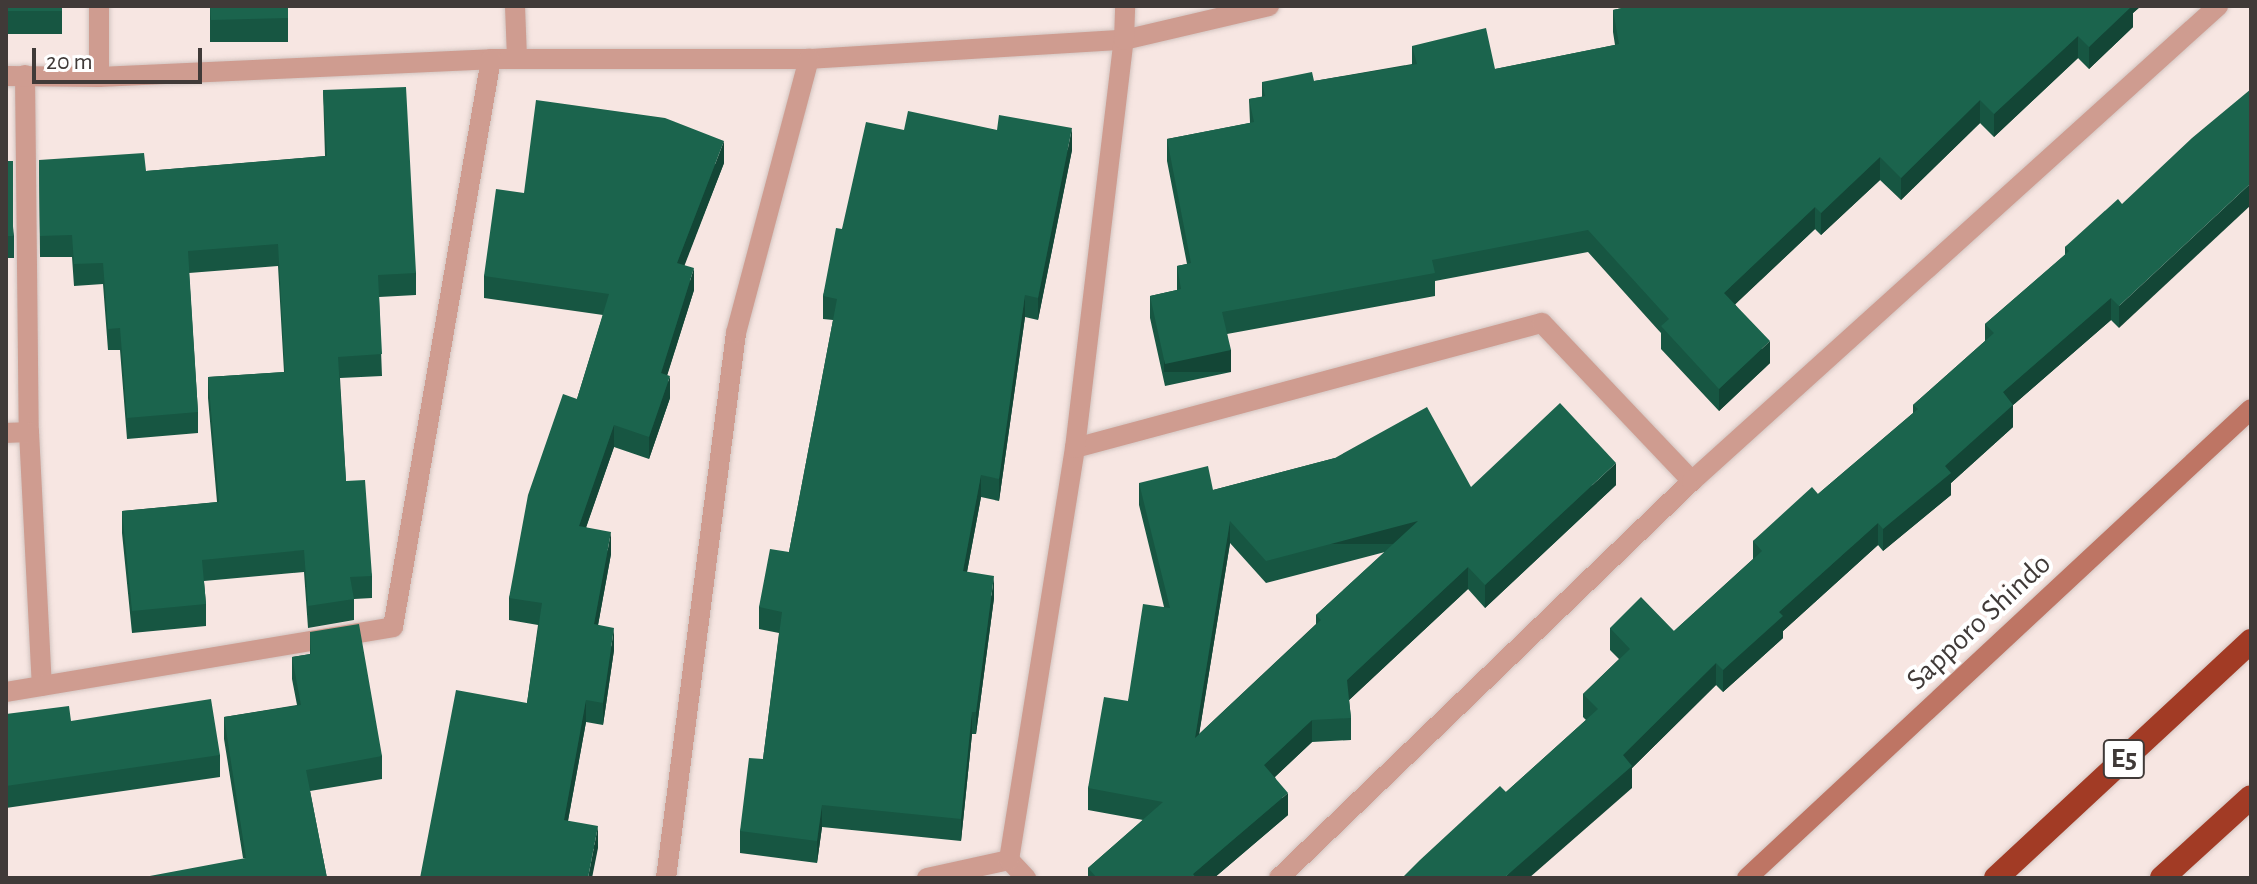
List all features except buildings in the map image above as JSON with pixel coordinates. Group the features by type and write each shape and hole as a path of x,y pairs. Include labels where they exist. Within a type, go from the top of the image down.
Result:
{"highway":[{"name":"E5","path":"1996,878 2251,641"},
{"path":"2162,878 2251,797"}],"street":[{"path":"99,6 99,77"},
{"path":"515,6 517,59"},
{"path":"1009,860 1075,448 1124,40 1125,6"},
{"path":"42,686 16,76 99,77 491,59 809,59 1124,40 1269,6"},
{"path":"1279,878 1692,481 2218,6"},
{"path":"6,692 393,627 491,59"},
{"path":"666,878 736,333 809,59"},
{"path":"1075,448 1542,323 1692,481"},
{"name":"Sapporo Shindo","path":"1747,878 2251,409"},
{"path":"6,433 29,432"},
{"path":"927,878 1009,860"},
{"path":"1009,860 1026,878"}]}
